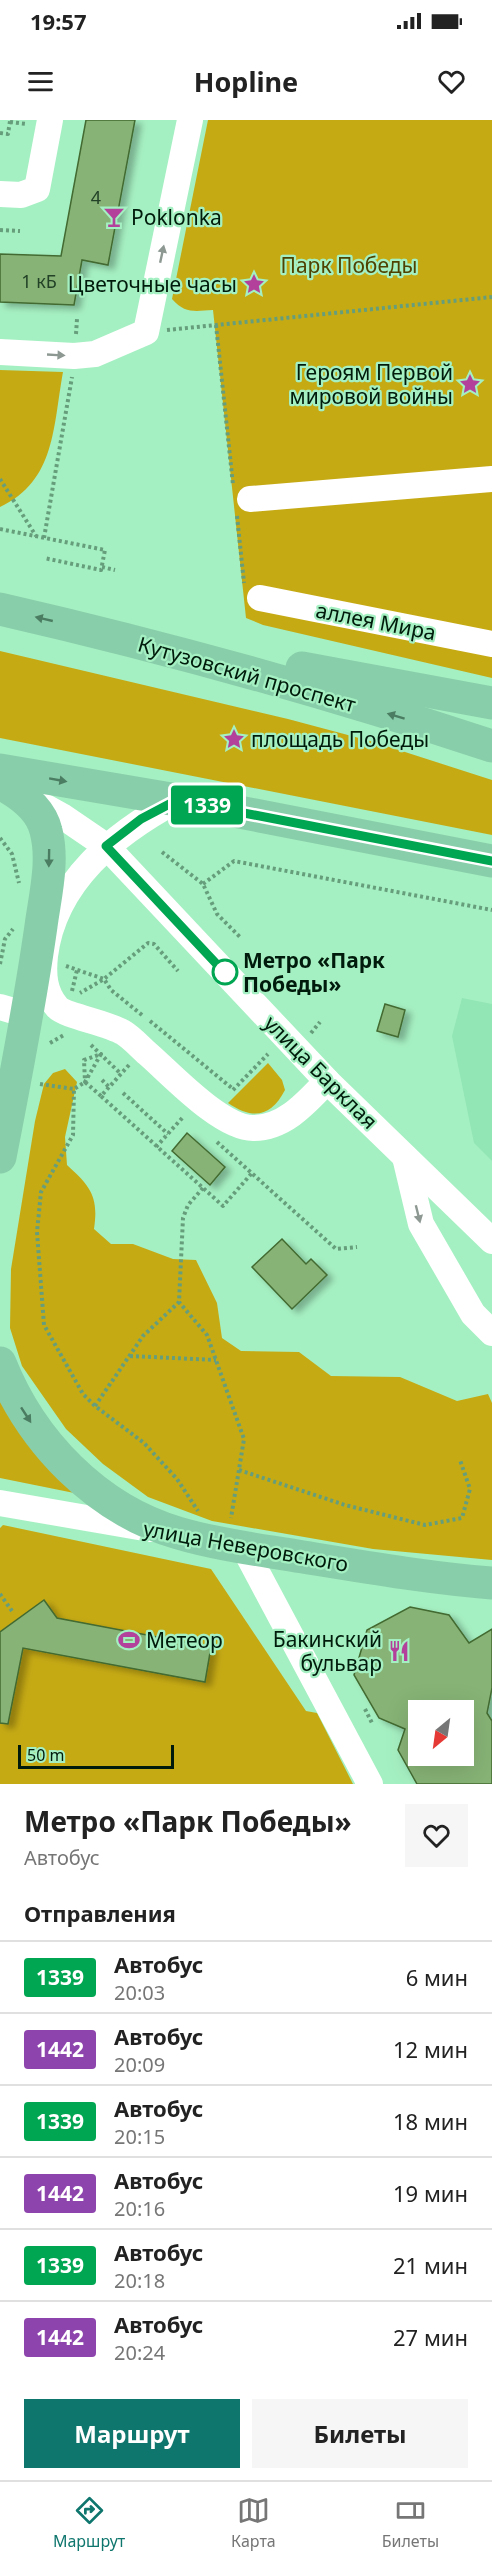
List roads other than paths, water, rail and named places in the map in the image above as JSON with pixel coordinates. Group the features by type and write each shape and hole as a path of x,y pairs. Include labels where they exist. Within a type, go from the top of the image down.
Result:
{"main road":[{"name":"Кутузовский проспект","path":"0,609 89,630 344,700 492,746"},
{"path":"89,630 492,703"},
{"path":"5,781 177,800 492,861"},
{"path":"0,1157 37,1057 14,1011 48,871 49,849 46,829 40,816 5,781"},
{"path":"0,1363 15,1398 33,1425 70,1469 125,1510 151,1523 190,1524"},
{"name":"улица Неверовского","path":"190,1524 235,1528 425,1577 492,1583"}],"street":[{"path":"0,194 21,195 37,189 50,120"},
{"path":"0,352 74,356 96,354 146,332 190,120"},
{"path":"240,499 492,479"},
{"name":"аллея Мира","path":"252,592 492,644"},
{"name":"улица Барклая","path":"5,781 106,846 327,1080 492,1241"},
{"path":"62,1019 48,995 45,980 47,944 62,900 106,846 141,819 177,800"},
{"path":"37,1057 32,1032 62,1019 96,1021 123,1032 215,1112 237,1126 254,1128 268,1126 291,1116 327,1080"},
{"path":"405,1157 421,1224 473,1314 492,1334"},
{"name":"улица Неверовского","path":"0,1503 92,1521 190,1524"},
{"path":"235,1528 370,1784"}],"place":[{"name":"Poklonka","path":"114,217"},
{"name":"Цветочные часы","path":"254,284"},
{"name":"Героям Первой мировой войны","path":"470,384"},
{"name":"площадь Победы","path":"234,739"},
{"name":"Метро «Парк Победы»","path":"225,972"},
{"name":"Метеор","path":"129,1640"},
{"name":"Бакинский бульвар","path":"399,1651"}],"park label":[{"name":"Парк Победы","path":"349,265"}]}
